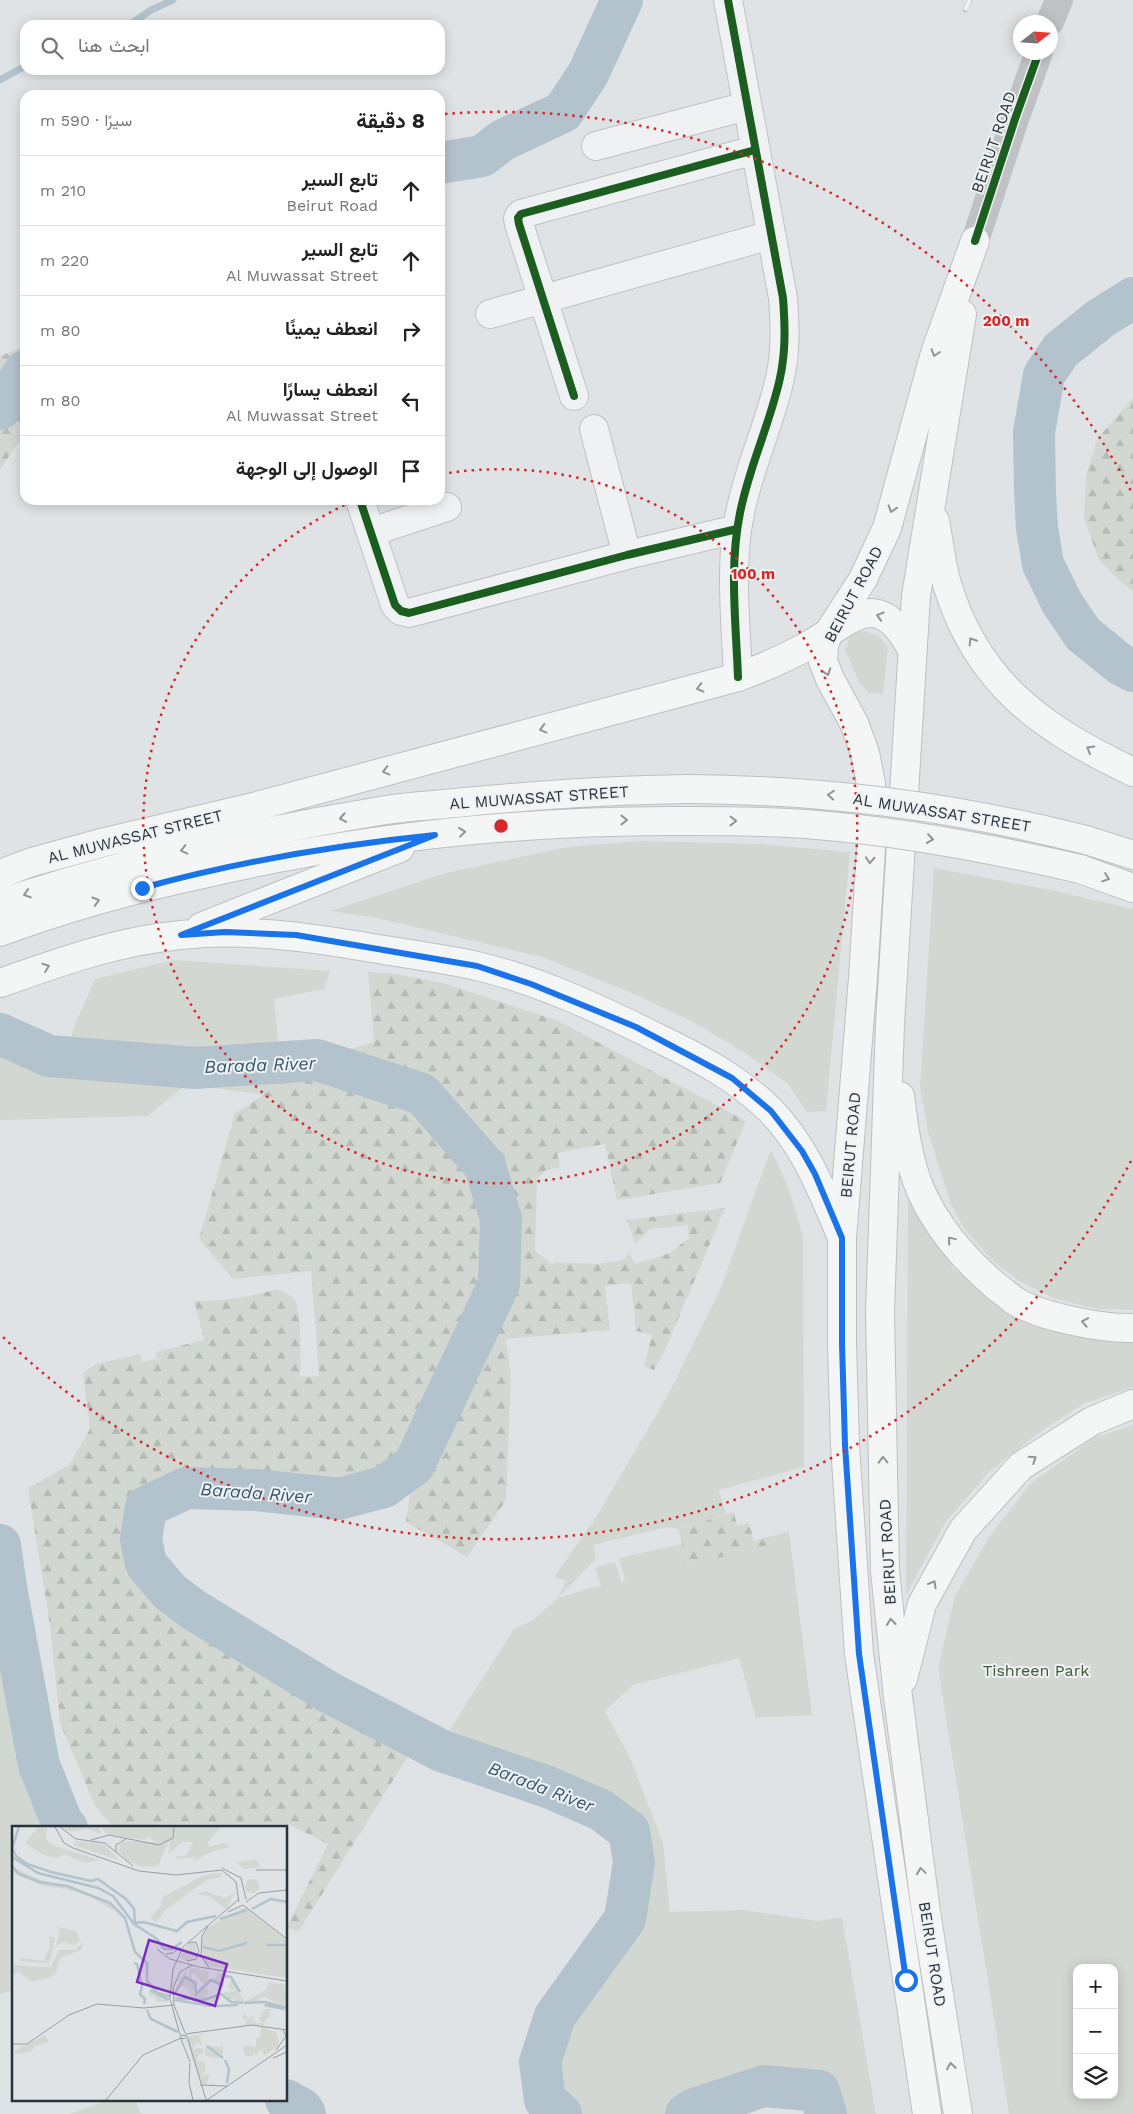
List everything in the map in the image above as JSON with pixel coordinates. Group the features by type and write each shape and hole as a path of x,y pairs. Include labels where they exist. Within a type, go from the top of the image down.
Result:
{"main road":[{"name":"BEIRUT ROAD","path":"958,2114 926,1912 898,1697 885,1571 880,1312 890,1024 916,596 975,241"},
{"name":"BEIRUT ROAD","path":"927,2114 859,1654 845,1445 842,1344 842,1238 864,978 873,816 871,784 865,753 854,723 830,680 823,661 824,645 830,632 863,579 887,528 935,353 975,241"},
{"path":"931,501 947,583 964,629 991,672 1020,703 1062,734 1133,772"},
{"name":"AL MUWASSAT STREET","path":"0,874 32,862 104,842 257,806 738,677 786,656 830,632 844,621 860,614 877,614 893,621 904,634 912,650"},
{"name":"AL MUWASSAT STREET","path":"0,903 142,860 264,832 388,810 611,790 688,789 802,792 869,799 974,814 1086,840 1133,855"},
{"path":"257,806 264,832"},
{"name":"AL MUWASSAT STREET","path":"0,932 77,906 158,884 280,856 364,843 545,823 612,820 817,825 883,832 959,843 1080,869 1133,888"},
{"path":"181,935 435,835"},
{"path":"0,983 94,950 137,941 225,932 296,935 477,966 540,987 636,1027 732,1078 771,1111 788,1130 811,1166 842,1238"},
{"path":"890,1024 906,1140 920,1188 943,1230 973,1266 1015,1301 1049,1315 1118,1328 1133,1328"},
{"path":"898,1697 922,1604 962,1530 1021,1466 1092,1421 1133,1404"}],"street":[{"path":"728,0 782,298 785,348 780,379 745,492 737,529 734,567 738,677"},
{"path":"1053,15 1059,0"},
{"name":"BEIRUT ROAD","path":"975,241 1036,60"},
{"path":"596,146 748,106"},
{"path":"574,396 518,218 521,214 755,150"},
{"path":"490,314 771,235"},
{"path":"594,429 627,555"},
{"path":"362,505 395,605 401,611 408,613 627,555 737,529"},
{"path":"371,532 447,507"}],"green space":[{"path":"20,348 20,440 0,470 0,356"},
{"path":"1133,398 1133,591 1123,584 1099,560 1084,518 1086,475 1098,438"},
{"path":"863,631 878,635 888,647 883,694 869,693 859,682 845,650 851,634"},
{"path":"641,841 760,844 850,852 826,1111 807,1112 788,1084 745,1053 695,1023 634,994 542,957 377,918 330,911 446,873 567,847"},
{"path":"934,868 1051,890 1133,909 1133,1310 1097,1309 1053,1298 1019,1281 992,1260 965,1230 951,1204 928,1132 920,1088"},
{"path":"174,960 330,971 324,989 274,999 279,1049 70,1044 73,1029 95,979"},
{"path":"368,972 395,974 446,984 558,1021 746,1121 720,1183 617,1200 605,1144 557,1153 560,1167 544,1171 537,1179 535,1251 553,1265 554,1262 596,1264 624,1260 629,1252 635,1264 670,1253 689,1238 688,1225 650,1229 635,1244 627,1220 725,1208 665,1350 654,1370 644,1366 652,1335 636,1331 631,1283 605,1286 610,1330 506,1339 511,1374 506,1500 467,1557 406,1522 414,1465 410,1462 377,1485 337,1492 215,1478 176,1484 151,1494 129,1521 126,1574 173,1614 410,1753 299,1931 288,1928 288,1924 328,1844 288,1824 155,1824 154,1826 112,1826 95,1806 60,1723 50,1626 28,1488 69,1465 90,1429 83,1373 96,1364 140,1354 141,1362 157,1359 155,1352 204,1340 194,1301 236,1298 277,1289 286,1293 294,1299 299,1313 300,1377 319,1376 311,1271 233,1279 199,1239 235,1113 317,1060 374,1042"},
{"path":"0,1048 44,1066 199,1076 248,1074 290,1078 263,1095 187,1084 148,1116 0,1120"},
{"path":"771,1149 788,1187 803,1236 804,1467 719,1490 726,1514 678,1529 667,1527 593,1545 596,1559 558,1598 601,1585 595,1568 615,1562 622,1583 625,1579 619,1558 682,1544 688,1566 774,1543 772,1536 789,1531 812,1715 756,1718 739,1658 633,1685 605,1711 631,1760 663,1843 670,1912 744,1910 818,1921 842,1917 876,2114 844,2114 831,2090 764,2086 694,2109 686,2114 561,2114 545,2100 540,2062 555,2016 625,1919 634,1917 637,1829 629,1806 600,1801 440,1745 514,1629 533,1620 557,1599 566,1581 554,1577 595,1519 669,1393 720,1290"},
{"path":"908,1200 954,1269 1021,1313 1133,1335 1133,1387 1083,1404 1037,1434 989,1472 945,1523 906,1595"},
{"name":"Tishreen Park","path":"1133,1425 1133,2114 1009,2114 938,1667 955,1596 989,1537 1030,1484 1094,1438"},
{"path":"734,1512 737,1526 749,1523 754,1541 772,1536 775,1543 688,1566 678,1529"},
{"path":"0,1556 35,1762 60,1826 12,1826 12,1991 0,1994"},
{"path":"103,2102 137,2102 141,2114 70,2114"}],"shaded area":[{"path":"764,2086 831,2090 844,2114 826,2114 819,2091"}],"waterway":[{"path":"136,20 151,10 173,0"},
{"name":"Barada River","path":"445,162 482,156 503,140 563,112 588,74 622,0"},
{"path":"0,80 20,69"},
{"path":"1133,298 1101,318 1061,350 1044,375 1034,432 1037,528 1043,564 1062,603 1083,634 1120,664 1133,671"},
{"name":"Barada River","path":"0,409 20,379"},
{"name":"Barada River","path":"0,1034 49,1056 195,1068 317,1060 422,1094 485,1166 501,1219 499,1284 414,1465 384,1487 339,1499 256,1490 186,1488 146,1507 141,1539 146,1564 170,1592 194,1610 330,1693 442,1751 548,1787 601,1810 629,1831 634,1862 625,1919 555,2016 540,2062 545,2100 561,2114"},
{"path":"0,1545 39,1765 61,1820 66,1826"},
{"name":"Barada River","path":"686,2114 694,2109 764,2086 819,2091 826,2114"},
{"path":"288,2101 302,2109 305,2114"}],"railway":[{"path":"965,10 970,0"}],"cycle path":[{"path":"728,0 783,298 785,328 780,378 744,496 737,533 734,595 738,677"},
{"path":"975,241 1036,60"},
{"path":"574,396 518,218 521,214 755,150"},
{"path":"362,505 395,605 401,611 409,613 627,555 737,529"}],"route":[{"path":"142,888 280,856 364,843 435,835 181,935 261,932 296,935 477,966 584,1004 685,1051 732,1078 753,1094 788,1130 815,1174 842,1238 842,1344 845,1445 859,1654 906,1980"}]}
